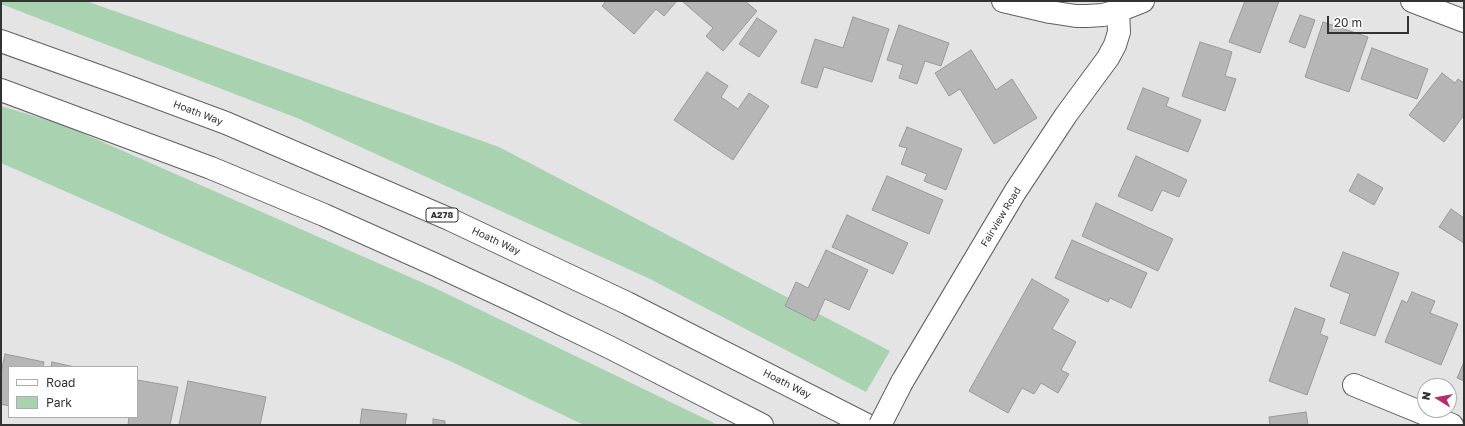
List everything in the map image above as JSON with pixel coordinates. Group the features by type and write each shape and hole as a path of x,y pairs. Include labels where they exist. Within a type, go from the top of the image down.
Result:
{"main road":[{"path":"1003,1 1035,9 1076,16 1098,15 1118,11 1142,1"},
{"path":"1412,1 1464,21"},
{"name":"Fairview Road","path":"880,425 902,382 1015,192 1066,115 1116,45 1119,32 1118,11"},
{"name":"Hoath Way","path":"1,42 226,123 442,216 627,304 867,425"},
{"path":"1,90 211,168 331,218 537,312 762,425"},
{"path":"1354,385 1452,425"}],"green space":[{"path":"1,1 86,1 499,147 890,351 866,392 650,279 297,118 1,4"},
{"path":"1,106 64,125 437,289 718,425 584,425 452,362 1,163"}],"building":[{"path":"606,1 677,1 664,16 656,9 634,34 602,6"},
{"path":"682,1 745,1 757,11 723,51 706,36 713,28"},
{"path":"1245,1 1279,1 1260,53 1229,42"},
{"path":"1300,15 1315,20 1305,48 1289,42"},
{"path":"853,17 889,29 872,82 824,67 817,88 801,83 815,39 843,48"},
{"path":"757,18 777,31 759,57 739,44"},
{"path":"1323,22 1368,37 1349,92 1305,77"},
{"path":"899,25 949,43 941,66 925,61 917,84 899,78 903,65 887,60"},
{"path":"1200,42 1232,52 1225,76 1236,79 1225,111 1182,96"},
{"path":"1372,48 1428,69 1417,99 1361,79"},
{"path":"971,50 996,90 1012,79 1037,118 994,144 960,89 949,96 935,73"},
{"path":"707,72 728,86 721,97 738,109 749,93 769,106 733,160 674,120"},
{"path":"1442,73 1455,83 1458,79 1464,83 1464,115 1444,142 1409,115"},
{"path":"1143,88 1169,98 1166,106 1201,120 1188,152 1127,129"},
{"path":"907,127 962,149 946,190 924,181 927,174 901,164 907,148 899,146"},
{"path":"1136,156 1187,180 1179,197 1162,190 1152,211 1118,196"},
{"path":"1358,174 1383,188 1374,205 1349,191"},
{"path":"887,176 943,200 929,234 872,210"},
{"path":"1096,203 1173,239 1158,271 1082,236"},
{"path":"1451,209 1464,218 1464,243 1439,227"},
{"path":"847,215 908,243 893,274 832,247"},
{"path":"1072,240 1147,273 1131,308 1110,298 1108,302 1055,278"},
{"path":"826,250 868,270 849,310 825,299 815,321 785,306 796,282 808,288"},
{"path":"1343,252 1399,273 1375,336 1340,323 1350,294 1330,286"},
{"path":"1032,279 1069,300 1052,329 1076,342 1061,370 1069,374 1058,393 1041,383 1034,394 1022,388 1008,413 969,391"},
{"path":"1412,292 1435,301 1430,313 1458,324 1441,365 1385,342 1402,300 1407,303"},
{"path":"1295,308 1325,319 1320,334 1328,337 1307,395 1269,381"},
{"path":"5,354 44,362 43,366 8,366 8,406 1,404 1,373"},
{"path":"52,362 70,366 51,366"},
{"path":"1464,362 1464,381 1457,378"},
{"path":"138,380 178,387 170,425 128,425 129,418 138,418"},
{"path":"188,381 266,397 260,425 179,425"},
{"path":"362,409 407,414 405,425 360,425"},
{"path":"1306,412 1308,425 1270,425 1269,417"},
{"path":"433,419 445,421 445,425 433,425"}]}
